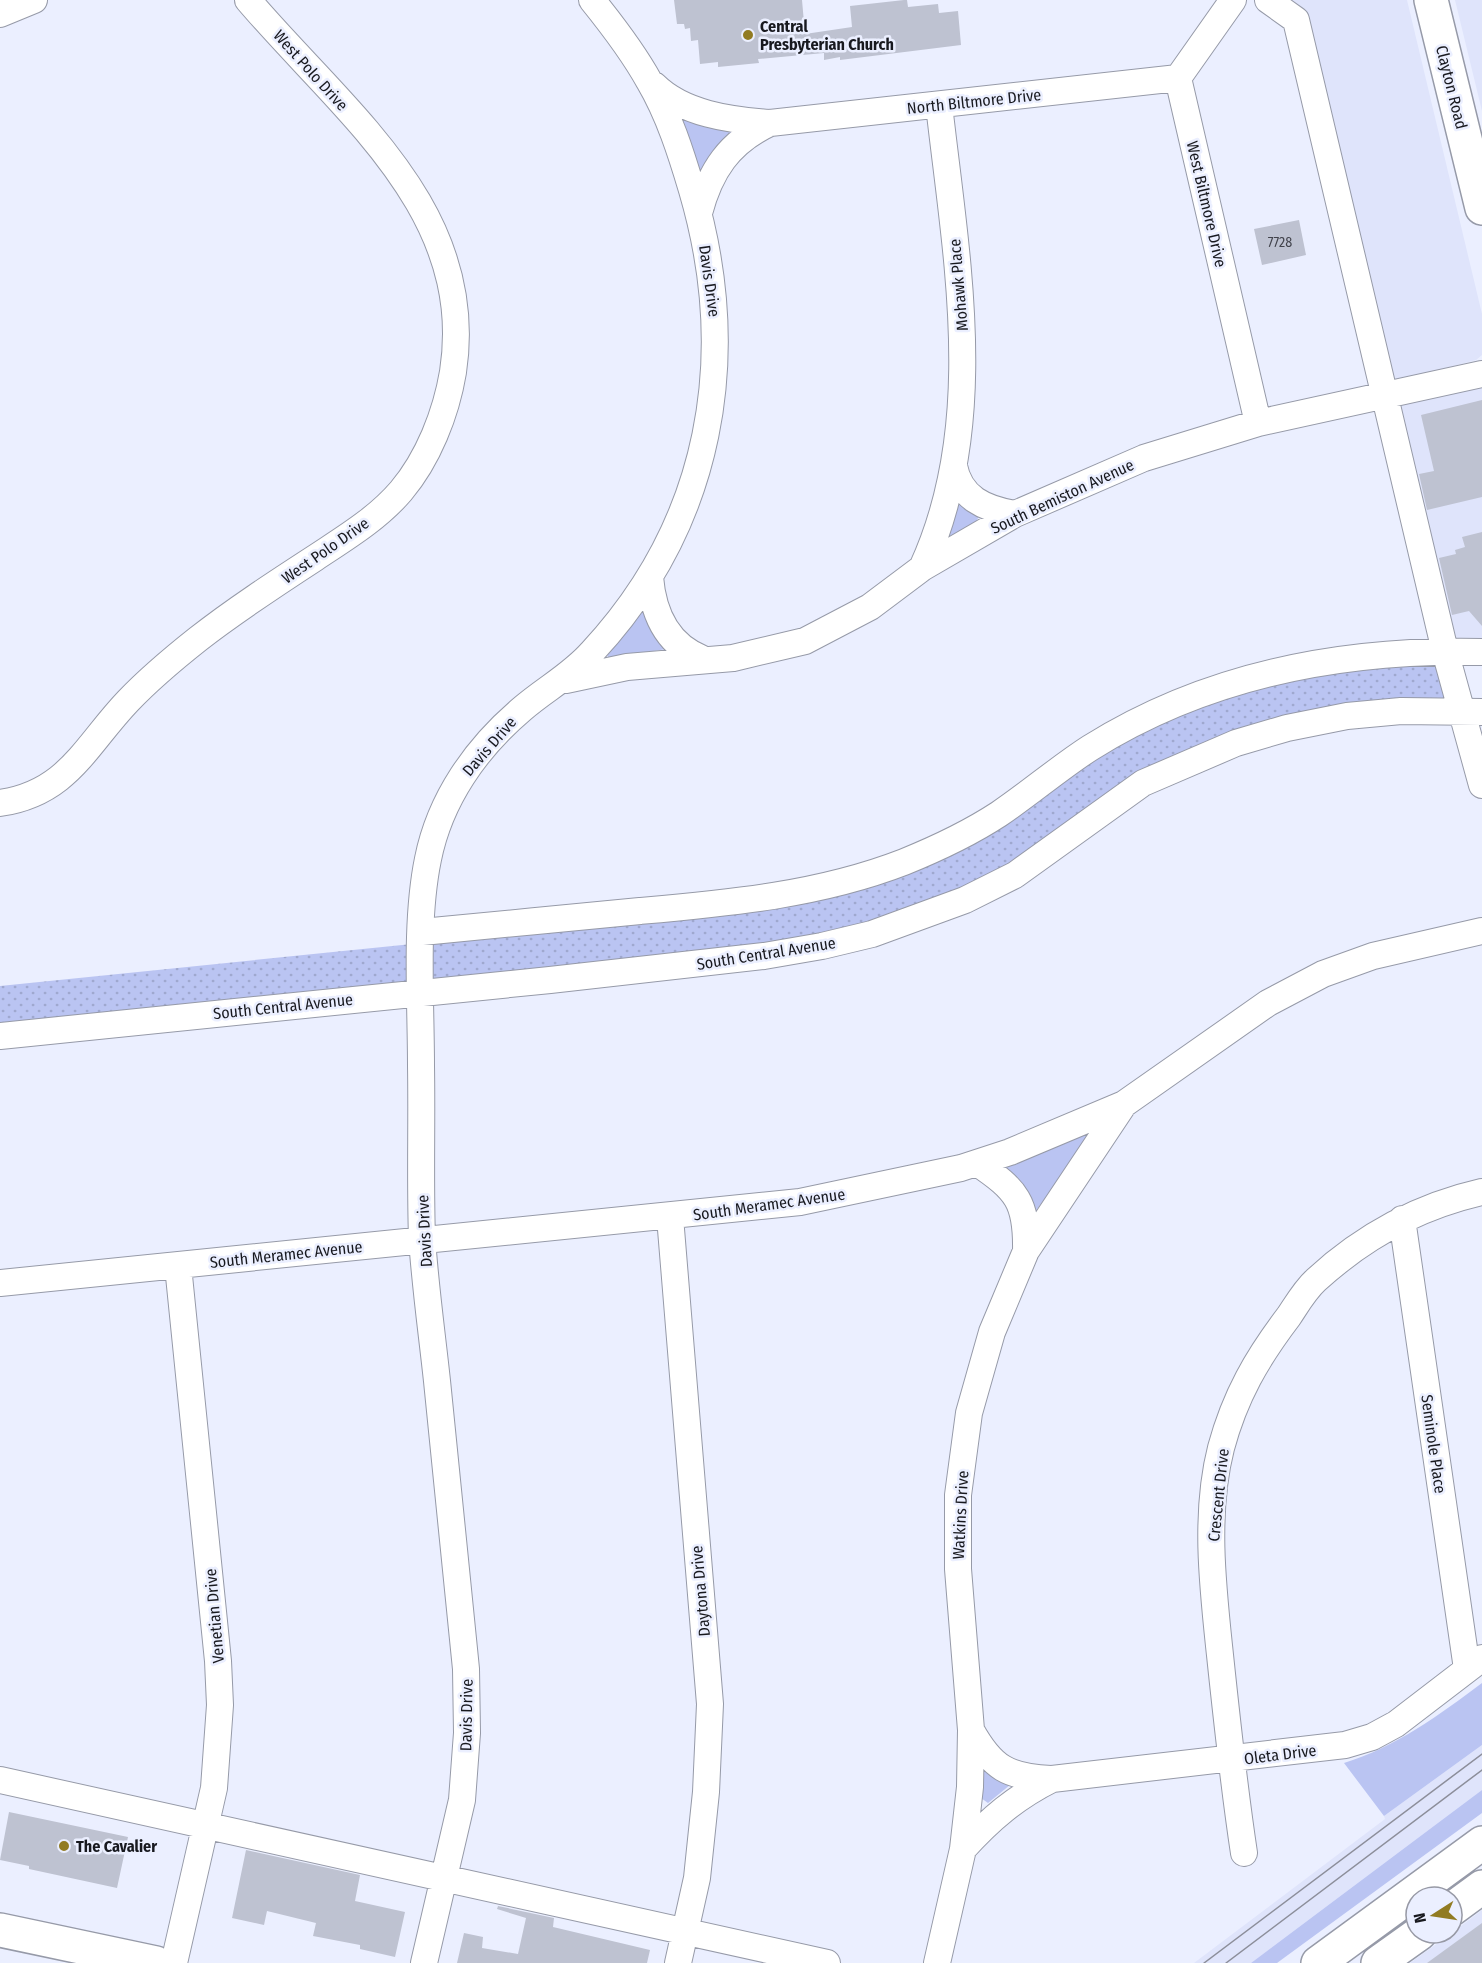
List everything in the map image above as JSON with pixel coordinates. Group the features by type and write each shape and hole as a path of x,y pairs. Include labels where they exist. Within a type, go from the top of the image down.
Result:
{"main road":[{"name":"Clayton Road","path":"1431,0 1482,208"},
{"path":"1318,1963 1482,1843"},
{"path":"1464,1900 1482,1887"},
{"path":"0,1930 156,1963"},
{"path":"1378,1963 1404,1944"}],"street":[{"path":"0,14 34,0"},
{"name":"West Polo Drive","path":"0,803 25,798 47,789 64,776 128,701 190,645 254,598 356,531 378,513 400,491 416,469 443,413 457,345 456,304 447,264 431,224 406,180 358,122 248,0"},
{"name":"Davis Drive","path":"424,1963 462,1800 467,1733 466,1669 422,1239 421,992 422,932 427,865 434,831 446,802 465,771 493,736 524,708 589,657 650,577 677,529 692,490 705,444 714,381 716,331 712,277 699,214 667,117 649,81 625,42 592,0"},
{"path":"1178,78 1233,0"},
{"path":"1268,0 1296,20 1445,651 1472,712 1482,785"},
{"name":"North Biltmore Drive","path":"649,81 667,98 688,108 748,121 770,123 1178,78"},
{"name":"West Biltmore Drive","path":"1178,78 1258,423"},
{"name":"Mohawk Place","path":"922,568 935,540 954,466 962,388 960,292 939,105"},
{"name":"North Biltmore Drive","path":"699,214 707,184 719,164 752,131 770,123"},
{"name":"South Bemiston Avenue","path":"560,682 627,667 733,658 805,641 838,626 870,607 922,568 1015,514 1144,458 1258,423 1482,374"},
{"path":"954,466 962,488 971,498 984,506 1015,514"},
{"path":"650,577 652,596 666,631 687,653 703,659"},
{"path":"422,932 781,896 853,878 904,862 960,835 996,816 1089,748 1155,711 1225,685 1279,670 1345,658 1445,651 1482,652"},
{"name":"South Central Avenue","path":"0,1036 764,956 872,934 965,900 1015,874 1143,783 1236,743 1287,728 1347,716 1401,711 1472,712"},
{"name":"South Meramec Avenue","path":"0,1283 422,1239 670,1217 801,1202 887,1185 977,1163 1010,1152 1124,1104 1259,1008 1323,974 1373,956 1482,931"},
{"name":"Watkins Drive","path":"937,1963 963,1849 970,1787 971,1730 958,1569 958,1495 969,1413 992,1332 1026,1251 1124,1104"},
{"path":"977,1163 1000,1179 1017,1196 1027,1221 1026,1251"},
{"name":"Crescent Drive","path":"1244,1853 1230,1760 1212,1549 1214,1497 1221,1449 1237,1402 1256,1360 1314,1281 1365,1241 1402,1220 1482,1192"},
{"name":"Daytona Drive","path":"670,1217 710,1704 706,1792 699,1856 678,1963"},
{"name":"Seminole Place","path":"1402,1220 1474,1664"},
{"name":"Venetian Drive","path":"174,1963 214,1788 218,1753 218,1661 178,1266"},
{"name":"Oleta Drive","path":"971,1730 985,1755 1003,1770 1025,1778 1052,1779 1311,1751 1372,1737 1396,1724 1474,1664"},
{"name":"Oleta Drive","path":"963,1849 986,1824 1020,1795 1052,1779"},
{"path":"0,1780 827,1963"},
{"path":"0,1943 35,1937"}],"shaded area":[{"path":"1279,0 1407,0 1482,314 1482,355 1476,360 1388,383"},
{"path":"1455,0 1482,0 1482,111"},
{"path":"679,116 737,127 704,171 699,171"},
{"path":"1482,382 1482,643 1449,642 1392,403"},
{"path":"957,497 979,516 976,522 949,539 944,535"},
{"path":"642,611 667,649 608,658 607,652"},
{"path":"1445,651 1462,712 1236,743 1057,846 872,934 0,1036 0,986 422,943 853,878 1225,685"},
{"path":"1085,1133 1090,1137 1035,1212 1005,1168 1009,1164"},
{"path":"1482,1683 1482,1745 1384,1816 1344,1763 1399,1739"},
{"path":"1482,1745 1482,1790 1251,1963 1194,1963 1385,1819 1384,1816"},
{"path":"987,1768 1010,1785 988,1803 981,1798 983,1773"},
{"path":"1482,1790 1482,1813 1277,1963 1251,1963"},
{"path":"1482,1910 1482,1963 1410,1963 1435,1945 1464,1945 1464,1924"}],"building":[{"path":"674,0 802,0 805,34 852,27 850,6 904,0 907,0 908,7 938,4 939,13 958,11 961,45 840,60 840,57 824,60 824,53 758,59 759,63 718,67 718,62 700,64 698,40 691,41 690,28 685,29 684,24 677,24"},
{"path":"1299,220 1306,255 1262,265 1254,229"},
{"path":"1482,400 1482,497 1427,510 1419,474 1434,471 1421,415"},
{"path":"1482,532 1482,626 1469,611 1452,615 1439,558 1456,554 1455,550 1465,547 1462,537"},
{"name":"The Cavalier","path":"9,1812 128,1837 117,1888 29,1869 29,1866 0,1860"},
{"path":"246,1850 360,1875 355,1901 405,1912 395,1957 360,1949 360,1945 313,1936 316,1923 267,1911 264,1925 232,1918"},
{"path":"498,1906 554,1918 553,1927 650,1950 647,1963 457,1963 464,1933 483,1937 482,1948 518,1954 526,1918 497,1909"},
{"path":"1482,1923 1482,1963 1427,1963 1452,1945 1464,1945 1464,1936"}],"tram line":[{"path":"1204,1963 1482,1754"},
{"path":"1226,1963 1482,1770"}],"place":[{"name":"Central Presbyterian Church","path":"748,35"},
{"name":"The Cavalier","path":"64,1846"}]}
